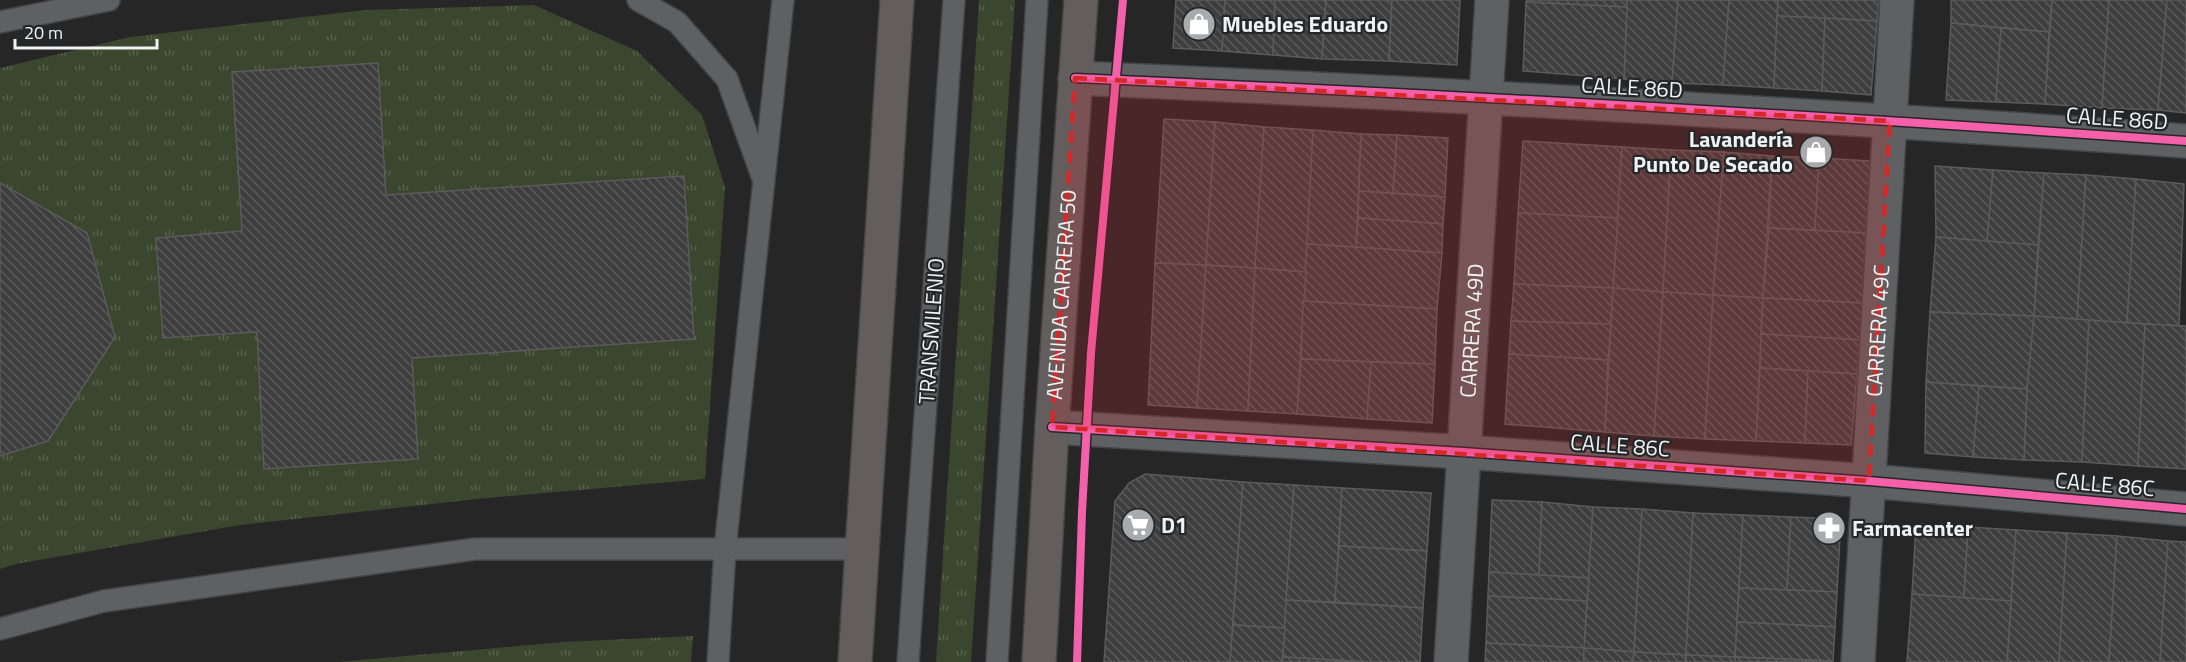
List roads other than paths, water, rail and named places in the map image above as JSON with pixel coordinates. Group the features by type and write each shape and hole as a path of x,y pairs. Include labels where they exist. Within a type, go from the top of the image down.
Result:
{"main road":[{"path":"855,662 897,0"},
{"name":"AVENIDA CARRERA 50","path":"1039,662 1052,427 1081,0"}],"street":[{"name":"CARRERA 49D","path":"1451,662 1492,0"},
{"name":"CARRERA 49C","path":"1858,662 1897,0"},
{"name":"CALLE 86D","path":"1076,78 1485,97 1890,120 2186,141"},
{"name":"CALLE 86C","path":"1052,427 1464,452 1869,481 2186,509"}],"lane":[{"path":"0,22 109,0"},
{"path":"638,0 677,22 727,79 764,182"},
{"path":"718,662 725,549 783,0"},
{"name":"TRANSMILENIO","path":"908,662 954,0"},
{"path":"997,662 1037,0"},
{"path":"0,630 104,601 475,549 862,549"}],"place":[{"name":"Muebles Eduardo","path":"1199,24"},
{"name":"Lavandería Punto De Secado","path":"1816,152"},
{"name":"D1","path":"1138,525"},
{"name":"Farmacenter","path":"1829,528"}]}
